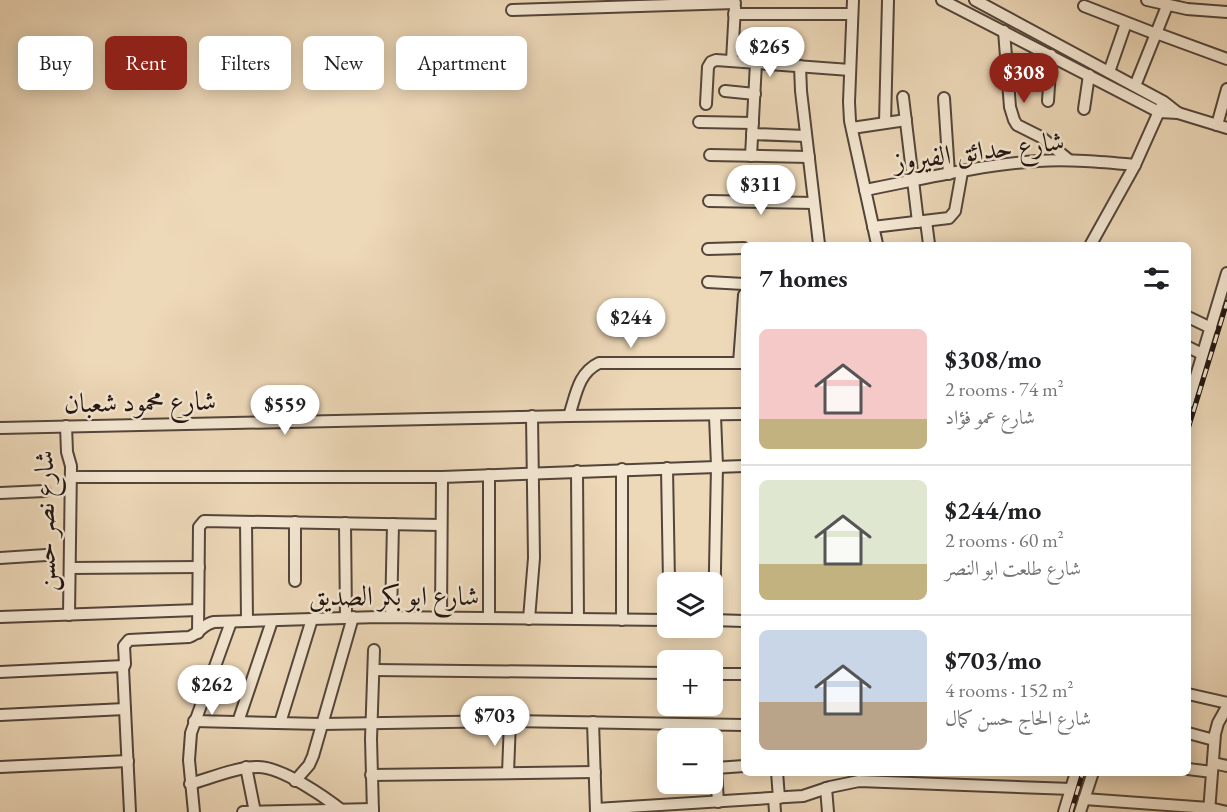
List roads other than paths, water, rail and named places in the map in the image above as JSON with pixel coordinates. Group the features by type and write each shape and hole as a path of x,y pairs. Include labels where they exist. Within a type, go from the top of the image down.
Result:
{"street":[{"path":"853,0 849,102 852,128 877,242"},
{"path":"885,123 888,0"},
{"path":"942,0 1089,75 1178,114 1222,126 1227,89"},
{"path":"975,0 1135,86 1161,107"},
{"path":"1147,0 1167,6 1205,5 1227,12"},
{"path":"512,10 598,4 694,2 852,14"},
{"path":"732,61 735,6"},
{"path":"1084,6 1227,59"},
{"path":"1135,86 1167,6"},
{"path":"1109,72 1126,23"},
{"path":"1004,31 1010,107 1014,120 1022,128 1041,137 1069,160"},
{"path":"1048,101 1052,55"},
{"path":"706,104 709,64 716,60 850,70"},
{"path":"751,156 756,63"},
{"path":"800,66 800,83 819,242"},
{"path":"1084,109 1089,75"},
{"path":"725,91 755,94"},
{"path":"903,97 913,181 928,242"},
{"path":"944,98 949,174"},
{"path":"1092,242 1135,165 1161,107"},
{"path":"852,128 906,120"},
{"path":"699,122 806,136"},
{"path":"710,155 808,157"},
{"name":"شارع حدائق الفيروز","path":"865,190 1009,164 1069,160 1135,165"},
{"path":"873,227 946,219 952,215 962,172"},
{"path":"709,201 814,203"},
{"path":"708,249 741,248"},
{"path":"1191,392 1227,273"},
{"path":"708,282 741,284"},
{"path":"1191,318 1210,328"},
{"path":"1191,348 1202,354"},
{"path":"569,416 583,375 599,363 741,363"},
{"name":"شارع محمود شعبان","path":"0,428 741,414"},
{"path":"714,572 717,466 715,416"},
{"path":"529,619 534,558 532,417"},
{"name":"شارع نصر حسن","path":"66,426 67,452 71,466 69,615"},
{"path":"71,477 442,477 741,466"},
{"path":"668,468 669,572"},
{"path":"622,469 622,620"},
{"path":"577,471 578,619"},
{"path":"489,475 489,618"},
{"path":"441,617 442,477"},
{"path":"0,493 45,491"},
{"path":"198,633 201,524 208,521 441,525"},
{"path":"246,522 247,621"},
{"path":"295,522 295,581"},
{"path":"295,781 309,765 349,618 345,523"},
{"path":"392,617 393,524"},
{"path":"0,558 46,555"},
{"path":"70,568 199,567"},
{"path":"0,616 198,610"},
{"name":"شارع ابو بكر الصديق","path":"124,666 126,642 189,637 198,633 207,624 392,617 657,620"},
{"path":"280,723 312,619"},
{"path":"723,620 741,621"},
{"path":"238,722 272,621"},
{"path":"194,812 189,760 194,722 231,622"},
{"path":"243,812 373,810 374,650"},
{"path":"0,672 124,666 130,812"},
{"path":"374,670 657,673"},
{"path":"723,674 741,674"},
{"path":"1191,695 1227,703"},
{"path":"0,715 125,709"},
{"path":"1209,810 1214,740 1225,712"},
{"path":"194,722 322,724 510,721 741,725"},
{"path":"508,773 510,721"},
{"path":"593,722 596,810 699,807 718,802 803,796 859,777 1072,789"},
{"path":"1191,734 1214,740"},
{"path":"0,767 128,761"},
{"path":"723,768 741,766"},
{"path":"1191,769 1227,766"},
{"path":"190,784 246,768 273,769 342,811"},
{"path":"246,768 255,812"},
{"path":"372,775 595,772"},
{"path":"775,812 777,776"},
{"path":"1065,812 1075,776"},
{"path":"1080,812 1092,776"},
{"path":"826,788 828,812"},
{"path":"718,794 718,802"},
{"path":"1084,799 1227,812"}],"railway":[{"path":"1191,419 1227,302"},
{"path":"1071,812 1082,776"}]}
